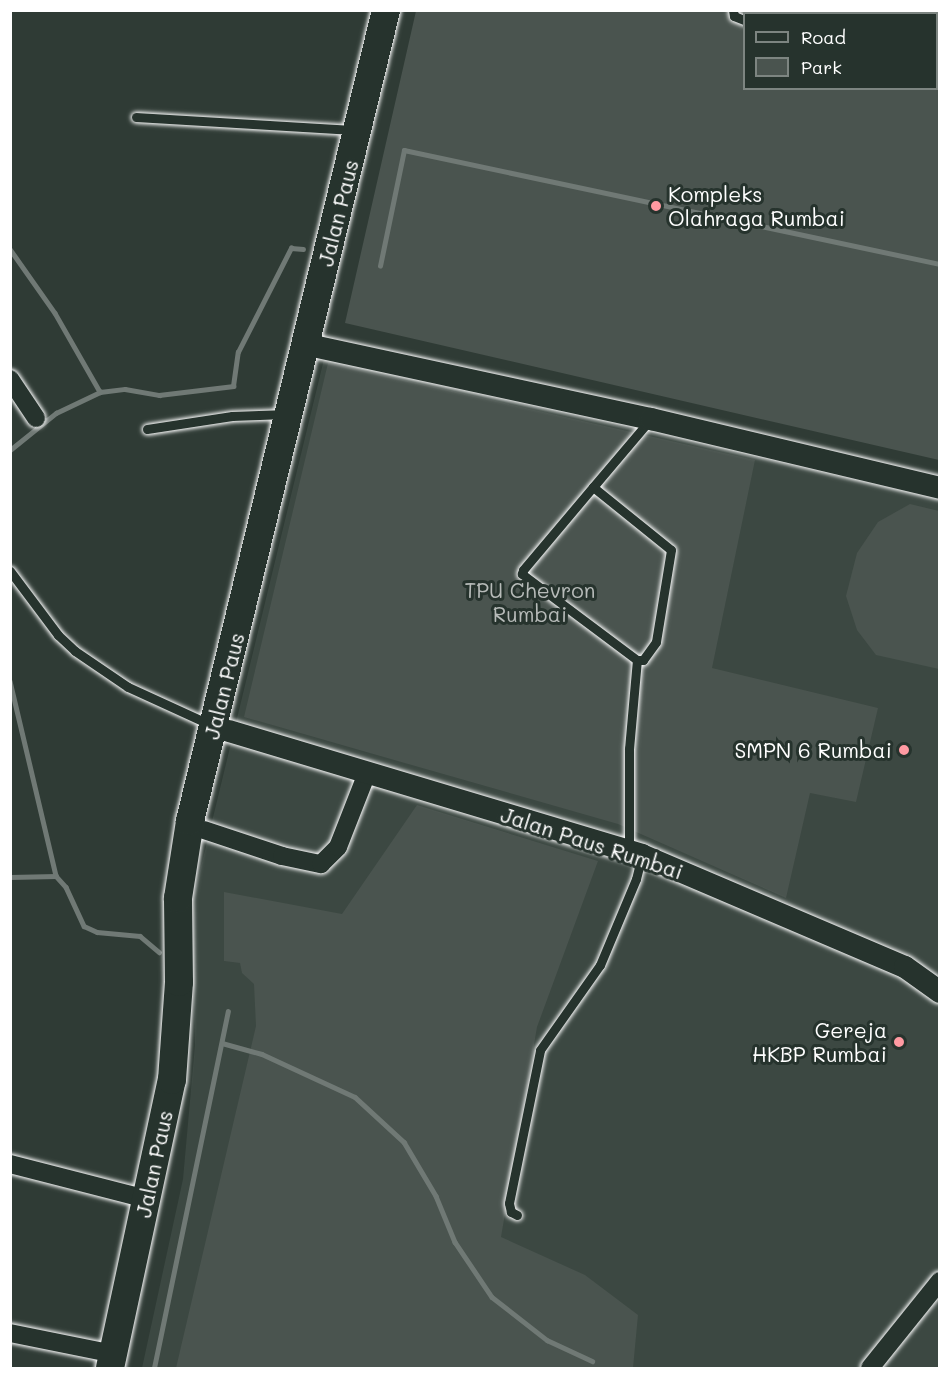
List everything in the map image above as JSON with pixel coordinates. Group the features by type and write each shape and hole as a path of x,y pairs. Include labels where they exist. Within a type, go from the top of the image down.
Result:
{"main road":[{"name":"Jalan Paus","path":"116,1364 187,1080 194,983 193,902 222,728 291,414 313,346 358,130 386,10"},
{"name":"Jalan Paus","path":"116,1364 146,1199 172,1080 180,964 178,898 190,821 222,728 313,346 397,10"}],"street":[{"path":"313,346 651,419 939,488"},
{"path":"10,379 17,400 36,418"},
{"name":"Jalan Paus Rumbai","path":"222,728 635,853 905,967 939,992"},
{"path":"204,830 282,856 321,864 338,848 367,773"},
{"path":"10,1164 146,1199"},
{"path":"870,1368 939,1281"},
{"path":"10,1333 116,1364"}],"lane":[{"path":"733,10 734,16 743,20"},
{"path":"136,117 358,130"},
{"path":"147,429 232,416 291,414"},
{"path":"593,487 671,550 656,642 643,660 637,660 522,574 593,487 651,419"},
{"path":"10,572 58,635 75,651 155,701 222,728"},
{"path":"517,1215 511,1212 509,1203 540,1050 548,1033 600,965 635,853 629,749 637,660"}],"shaded area":[{"path":"324,359 939,499 939,1368 142,1368 183,1179 195,1045 192,904"}],"green space":[{"name":"Kompleks Olahraga Rumbai","path":"416,11 939,11 939,460 345,323"},
{"name":"TPU Chevron Rumbai","path":"328,363 755,460 712,668 878,708 856,802 810,793 786,898 618,824 244,717"},
{"path":"910,504 939,511 939,669 876,655 857,630 846,596 857,553 878,522"},
{"path":"417,805 598,861 537,1027 501,1237 585,1275 638,1315 633,1368 176,1368 256,1026 254,984 242,973 240,963 224,961 224,892 342,914"}],"waterway":[{"path":"380,266 404,150 940,264"},
{"path":"10,450 56,413 100,392 125,389 159,395 233,386 238,352 291,248 303,249"},
{"path":"10,249 55,313 100,392"},
{"path":"10,681 56,876 66,887 84,926 97,932 140,936 159,952"},
{"path":"10,877 56,876"},
{"path":"154,1368 228,1012"},
{"path":"222,1043 262,1054 355,1097 404,1142 436,1196 455,1242 492,1297 547,1340 592,1361"}],"place":[{"name":"Kompleks Olahraga Rumbai","path":"656,206"},
{"name":"SMPN 6 Rumbai","path":"904,750"},
{"name":"Gereja HKBP Rumbai","path":"899,1042"}]}
